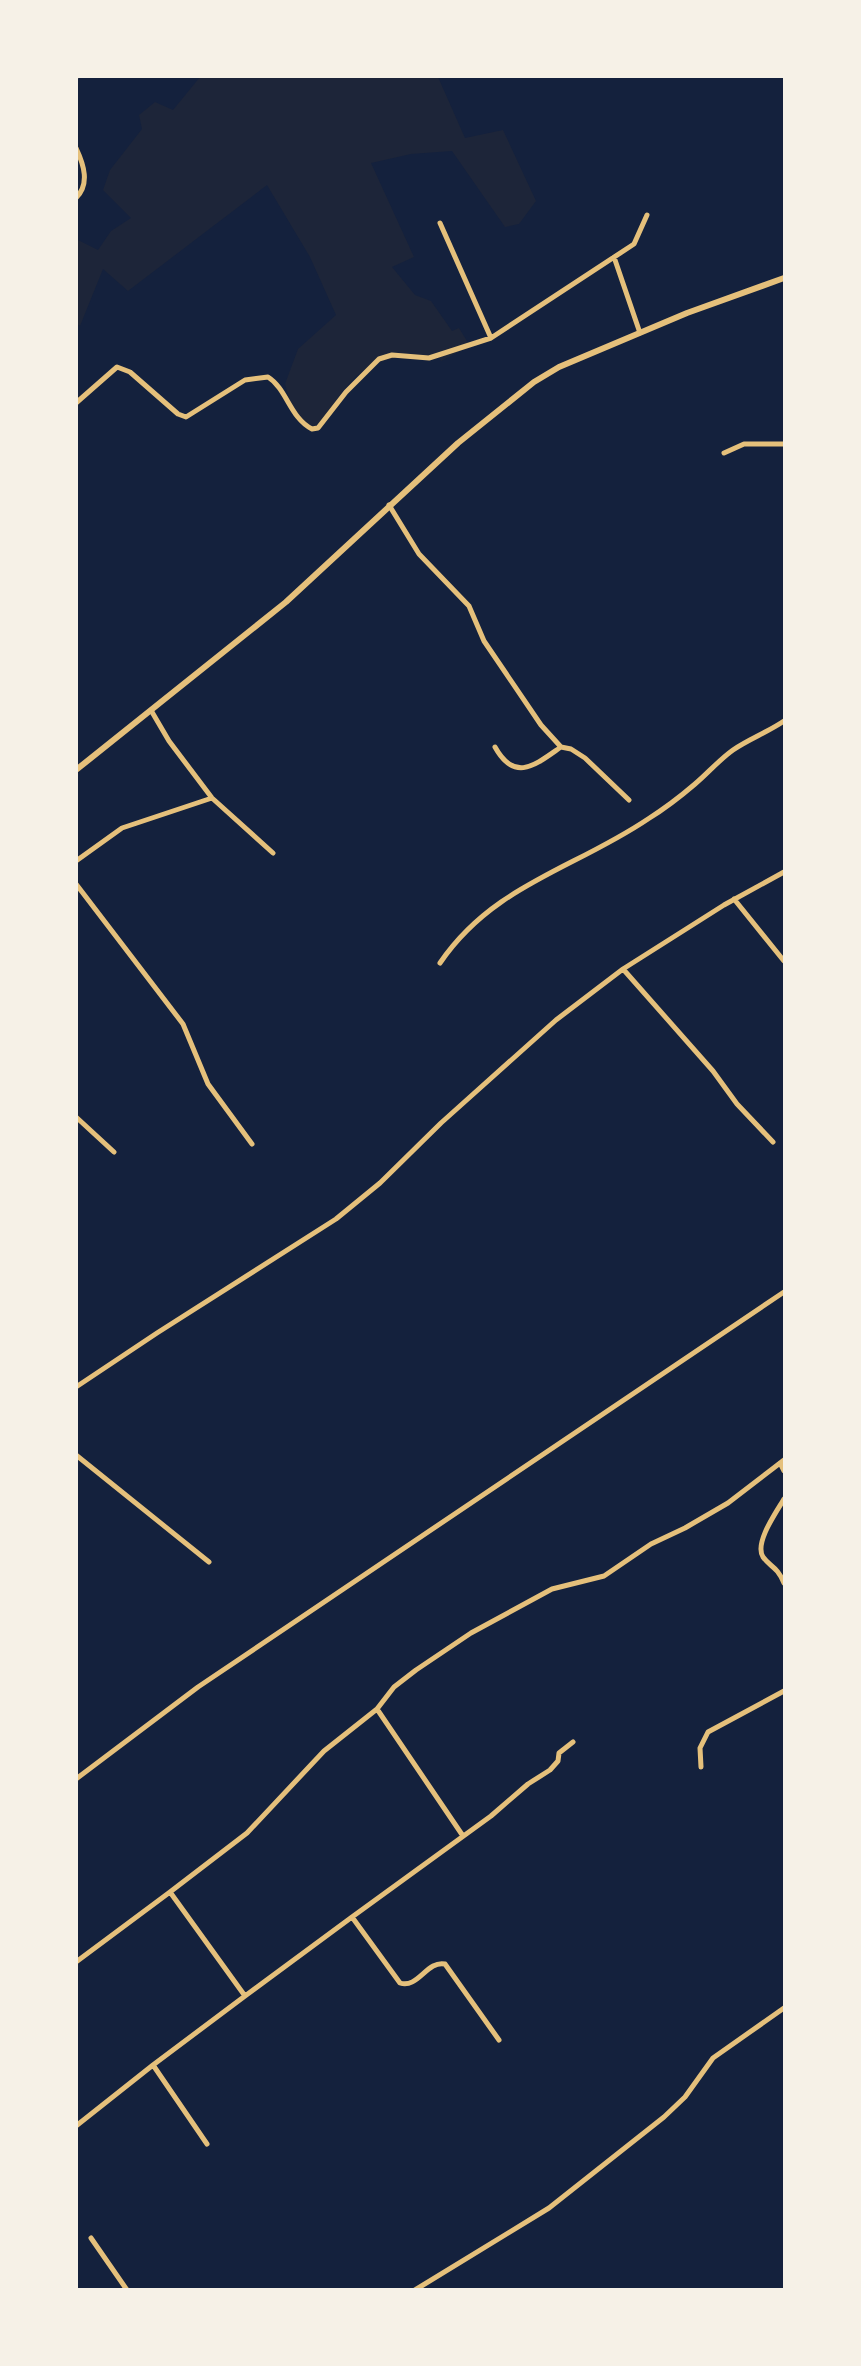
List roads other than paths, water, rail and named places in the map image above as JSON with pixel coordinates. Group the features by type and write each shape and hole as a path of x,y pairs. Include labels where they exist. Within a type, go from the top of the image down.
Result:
{"street":[{"path":"76,148 85,180 83,190 76,198"},
{"path":"76,403 117,367 130,372 178,414 190,417 245,380 260,376 277,382 301,421 312,429 323,424 346,392 379,359 392,355 429,358 491,338 634,244 647,215"},
{"path":"440,223 491,338"},
{"path":"614,257 640,333"},
{"path":"76,770 152,712 286,602 389,505 500,407 534,382 559,367 640,333 784,278"},
{"path":"724,453 744,444 784,444"},
{"path":"389,505 419,554 469,606 484,641 541,725 561,747 571,749 585,758 629,800"},
{"path":"152,712 169,741 212,798 273,853"},
{"path":"440,963 464,931 493,907 531,881 598,850 648,819 696,784 734,750 784,721"},
{"path":"495,747 509,766 520,769 543,760 561,747"},
{"path":"76,861 122,828 156,815 185,809 212,798"},
{"path":"76,1387 336,1219 380,1183 441,1123 556,1020 622,969 734,899 784,872"},
{"path":"76,884 183,1024 208,1084 252,1144"},
{"path":"734,899 784,961"},
{"path":"622,969 713,1071 737,1104 773,1142"},
{"path":"76,1117 114,1152"},
{"path":"76,1779 198,1687 784,1292"},
{"path":"76,1455 209,1562"},
{"path":"76,1962 247,1833 324,1751 377,1709 394,1687 471,1633 552,1588 604,1576 651,1544 718,1509 782,1461 784,1471"},
{"path":"784,1499 764,1534 760,1552 765,1560 779,1571 784,1583"},
{"path":"701,1767 700,1748 708,1732 784,1691"},
{"path":"377,1709 463,1836"},
{"path":"76,2126 245,1996 491,1816 528,1784 550,1770 558,1761 559,1754 573,1742"},
{"path":"170,1892 245,1996"},
{"path":"352,1917 400,1983 410,1983 436,1964 445,1964 500,2040"},
{"path":"415,2289 549,2208 664,2117 685,2097 712,2058 749,2030 784,2008"},
{"path":"153,2065 207,2144"},
{"path":"91,2238 127,2289"}]}
